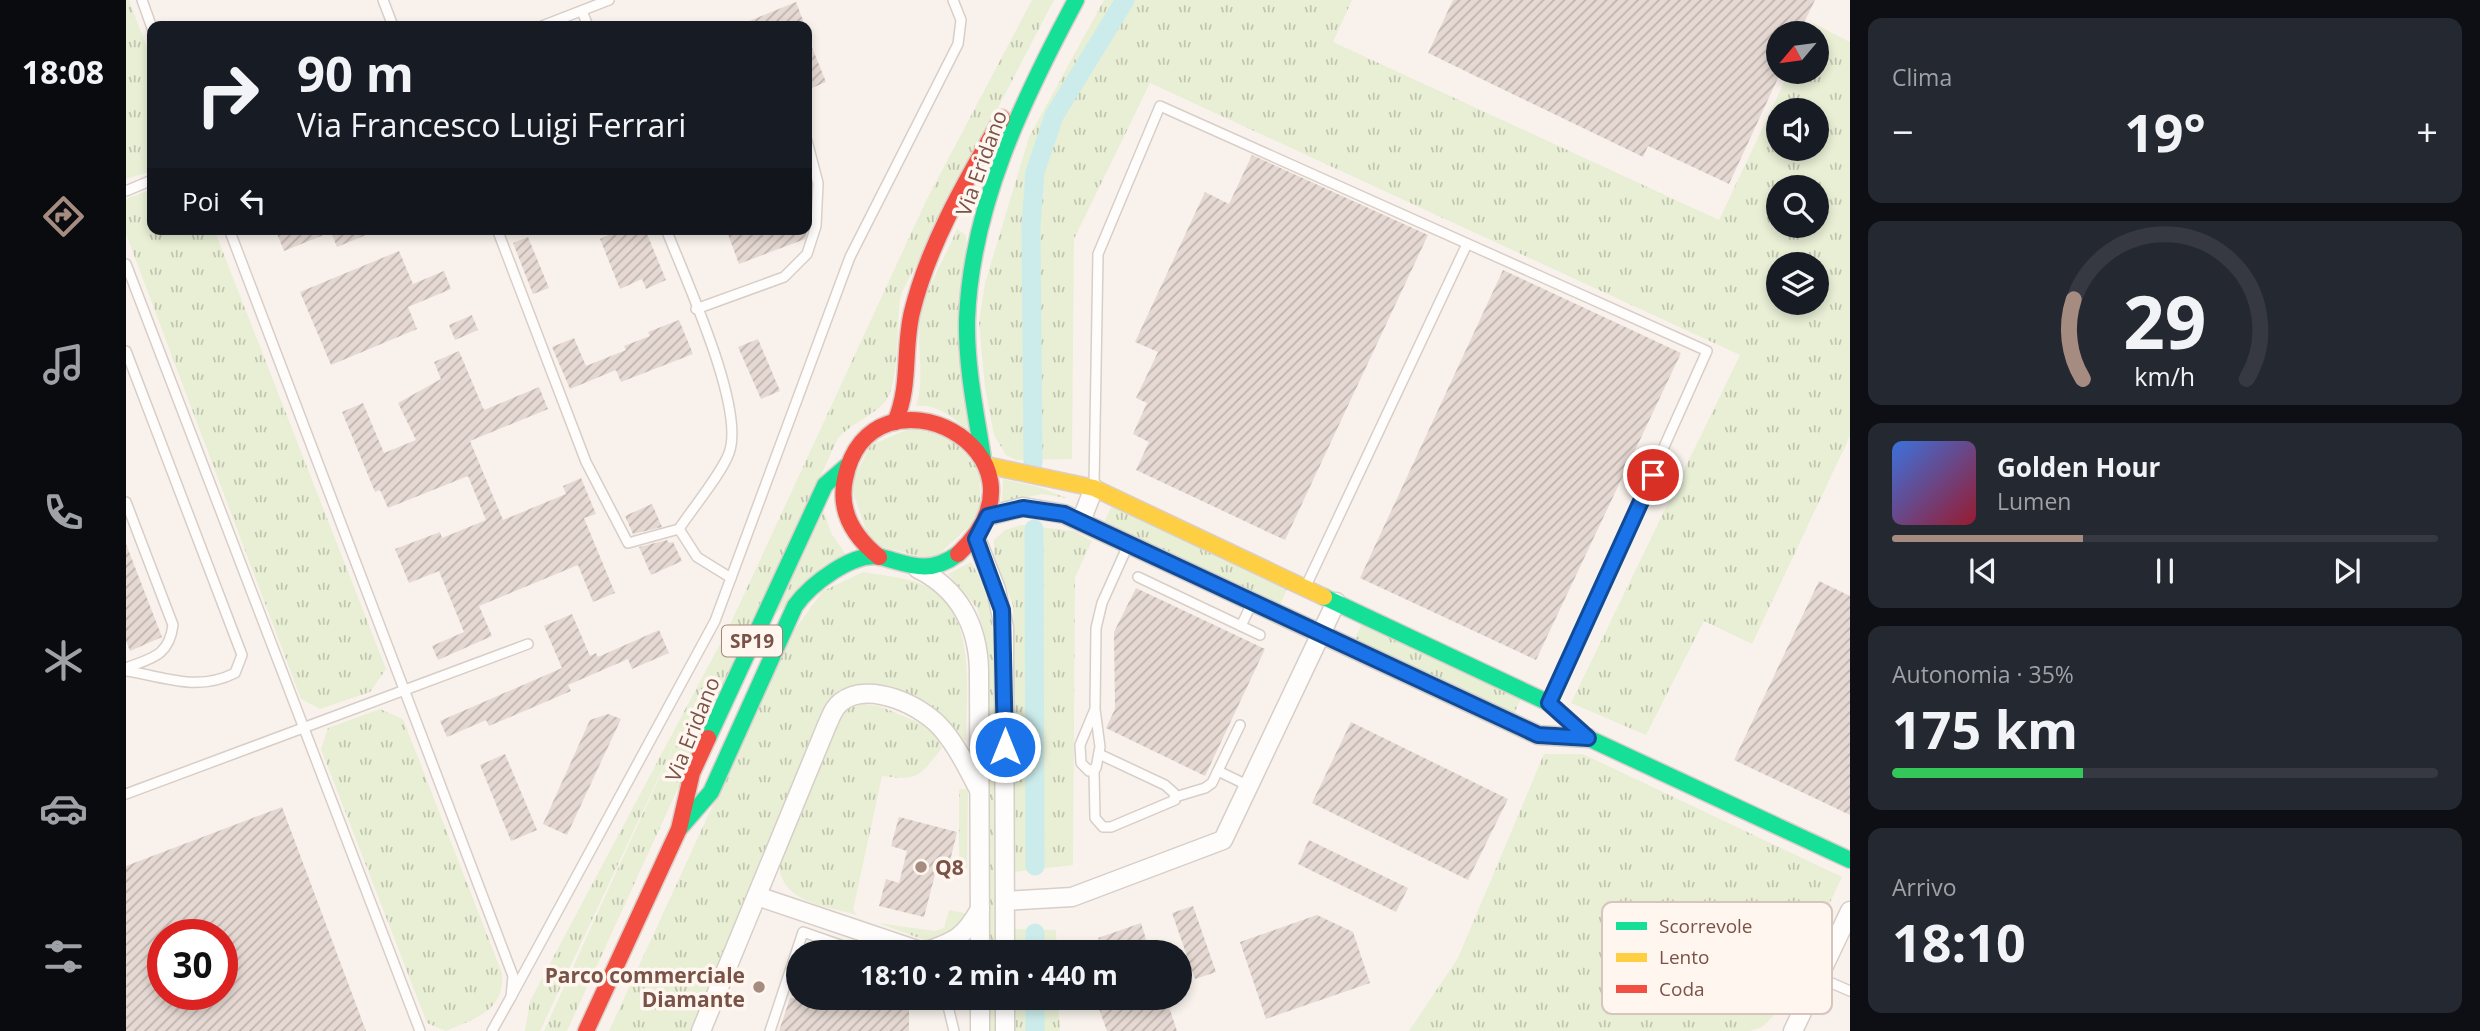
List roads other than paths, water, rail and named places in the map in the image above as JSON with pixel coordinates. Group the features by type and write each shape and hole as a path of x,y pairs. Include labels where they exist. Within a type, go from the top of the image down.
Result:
{"main road":[{"name":"Via Eridano","path":"1067,16 1003,156 988,194 976,241 969,290 967,340 991,499 988,516 976,539 959,555 938,565 915,567 879,557 863,543 850,526 844,506 843,485 848,465 859,446 875,431 895,422 906,383 912,314 929,264 994,131 1076,0"},
{"path":"895,422 912,419 946,424 973,444 984,462 1012,473 1066,478 1094,488 1549,703 1588,738 1850,860"},
{"name":"Via Eridano","path":"586,1031 679,829 692,774 808,519 825,485 848,465"},
{"name":"Via Eridano","path":"679,829 710,792 803,596 824,575 879,557"}],"street":[{"path":"1081,520 1094,488"},
{"path":"988,516 1011,508 1034,508 1081,520 1538,735 1588,738"},
{"path":"976,539 996,589 1004,628 1005,940"},
{"path":"915,567 949,589 966,614 976,638 980,940"},
{"path":"1005,901 1072,897 1223,839 1336,602"},
{"path":"701,1031 834,709 846,698 872,694 894,700 929,717 941,728 960,754 979,790"},
{"path":"757,896 887,940"},
{"path":"957,940 969,928 979,909"},
{"path":"1832,951 1850,911"},
{"path":"980,1010 980,1031"},
{"path":"1005,1010 1005,1031"},
{"path":"1793,1031 1802,1014"}],"lane":[{"path":"142,0 150,21"},
{"path":"383,0 391,21"},
{"path":"555,21 609,0"},
{"path":"492,1031 715,621 850,257 958,44 961,20 953,0"},
{"path":"582,11 586,21"},
{"path":"1094,488 1098,254 1160,106 1707,351 1549,703"},
{"path":"696,309 784,277 807,254 816,226 818,183 812,160"},
{"path":"126,191 147,182"},
{"path":"231,235 513,976 511,998"},
{"path":"499,235 586,462 628,543 679,528 730,453 732,418 719,369 668,235"},
{"path":"1305,587 1468,244"},
{"path":"126,264 420,1031"},
{"path":"126,351 242,655 235,673 217,682 195,685 126,670"},
{"path":"126,502 173,625 171,642 162,652 126,670"},
{"path":"679,528 697,557 731,578"},
{"path":"1129,543 1102,603 1096,628 1095,709 1100,730 1099,754 1094,770 1095,818 1103,827 1111,827 1170,805 1175,797 1205,788 1218,771 1240,725"},
{"path":"1138,577 1260,635"},
{"path":"1241,626 1253,601"},
{"path":"126,794 528,644"},
{"path":"1094,770 1083,767 1080,745 1095,709"},
{"path":"1099,754 1165,785 1175,797"},
{"path":"1218,771 1249,786"},
{"path":"800,940 803,932 826,940"},
{"path":"770,1031 786,983"},
{"path":"1832,984 1850,992"},
{"path":"949,1010 954,1031"}],"waterway":[{"path":"1033,464 1031,226 1035,172 1054,116 1125,0"},
{"path":"1034,529 1035,866"},
{"path":"1035,933 1035,940"},
{"path":"1035,1010 1035,1031"}],"place":[{"name":"Q8","path":"921,867"},
{"name":"Parco commerciale Diamante","path":"759,987"}]}
